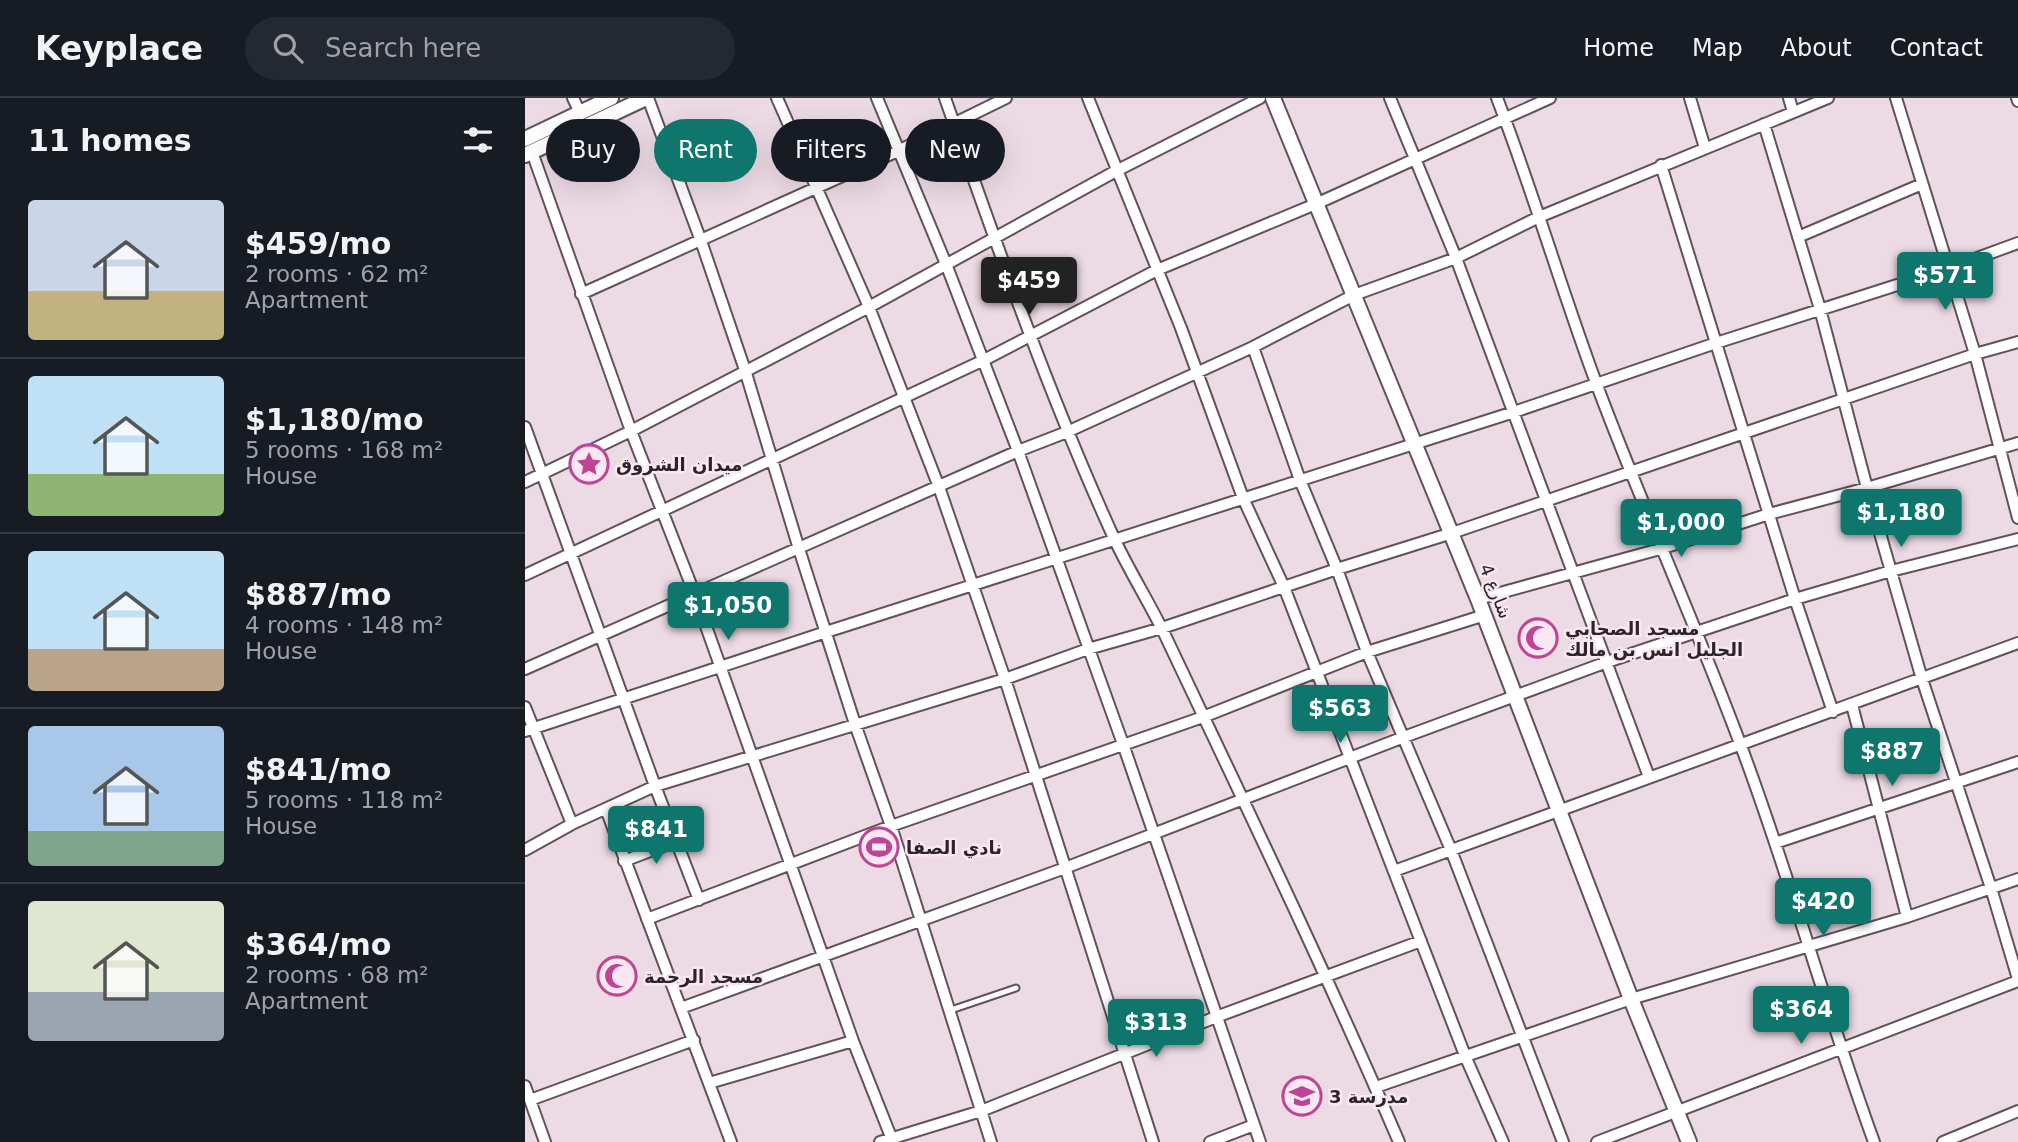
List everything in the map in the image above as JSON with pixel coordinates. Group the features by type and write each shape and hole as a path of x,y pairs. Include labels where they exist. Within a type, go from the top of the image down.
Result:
{"street":[{"path":"573,98 580,113"},
{"path":"527,149 580,113 611,98"},
{"path":"527,149 647,98 701,241 745,370 799,549 891,826 991,1142"},
{"path":"777,98 869,307 939,487 1005,679 1153,1142"},
{"path":"877,98 946,264 1018,451 1123,744 1260,1142"},
{"path":"945,98 953,119"},
{"path":"960,119 1006,98"},
{"path":"1088,98 1197,373 1243,498 1284,587 1466,1058 1503,1142"},
{"path":"525,482 869,307 1116,171 1260,98"},
{"name":"شارع 4","path":"1273,98 1485,615 1631,999 1689,1142"},
{"path":"1390,98 1456,258 1649,777"},
{"path":"1497,98 1596,383 1740,745 1809,946 1840,1048 1874,1142"},
{"path":"525,575 984,360 1157,270 1318,203 1550,98"},
{"path":"1689,98 1705,149"},
{"path":"1789,98 1793,112"},
{"path":"525,669 1018,451 1067,432 1253,347 1354,295 1456,258 1539,217 1828,98"},
{"path":"1896,98 1975,354 2018,518"},
{"path":"1597,1142 2018,980 1991,888 1922,679 1867,488 1820,309 1764,124"},
{"path":"581,294 905,147"},
{"path":"527,149 695,595 853,1041 892,1140"},
{"path":"1661,165 1795,599 1833,712"},
{"path":"974,182 1029,335 1114,540 1162,628 1327,977 1399,1142"},
{"path":"1798,237 1921,184"},
{"path":"529,729 1514,412 2018,243"},
{"path":"525,850 572,824 655,786 1162,628 1452,533 1975,354 2018,342"},
{"path":"1253,347 1300,480 1338,569 1367,652 1451,850 1563,1142"},
{"path":"525,427 600,637 699,900"},
{"path":"1478,599 1660,549 1769,514 2018,443"},
{"path":"681,1009 1154,835 1403,737 1607,662 1795,599 2018,538"},
{"path":"647,919 891,826 1203,717 1316,670 1485,615"},
{"path":"1394,871 2018,643"},
{"path":"1852,705 1907,917"},
{"path":"525,707 529,729 572,824"},
{"path":"1775,843 2018,762"},
{"path":"605,809 731,1142"},
{"path":"624,860 676,841"},
{"path":"1376,1087 1631,999 1907,917 2018,879"},
{"path":"880,1142 981,1111 1216,1017 1421,941"},
{"path":"530,1100 694,1040"},
{"path":"709,1083 853,1041"},
{"path":"525,1086 545,1142"},
{"path":"1943,1142 2018,1111"},
{"path":"1210,1142 1254,1125"}],"lane":[{"path":"948,1011 1016,988"}],"place":[{"name":"ميدان الشروق","path":"589,464"},
{"name":"مسجد الصحابي الجليل انس بن مالك","path":"1538,638"},
{"name":"نادي الصفا","path":"879,847"},
{"name":"مسجد الرحمة","path":"617,976"},
{"name":"مدرسة 3","path":"1302,1096"}]}
